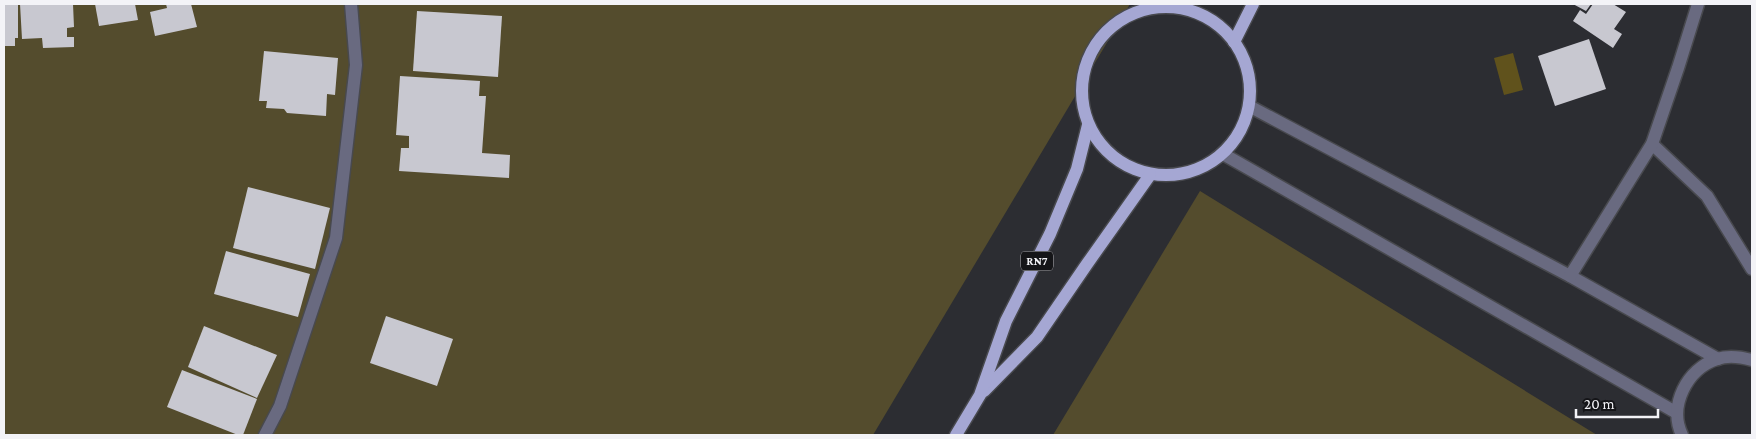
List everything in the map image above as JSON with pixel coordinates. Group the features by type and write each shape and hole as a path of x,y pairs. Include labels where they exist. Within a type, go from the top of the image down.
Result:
{"main road":[{"path":"1234,42 1253,4"},
{"name":"RN7","path":"1171,5 1194,12 1217,24 1234,42 1249,75 1249,106 1240,132 1223,154 1201,168 1176,176 1150,175 1125,165 1103,148 1088,125 1082,98 1084,69 1096,44 1116,23 1141,10 1171,5"},
{"name":"RN7","path":"956,435 980,395 1006,321 1050,234 1077,169 1088,125"},
{"name":"RN7","path":"980,395 1037,338 1150,175"}],"street":[{"path":"265,435 280,406 336,238 356,65 351,4"},
{"path":"1570,276 1652,144 1698,4"},
{"path":"1249,106 1570,276 1718,359"},
{"path":"1652,144 1707,196 1752,269"},
{"path":"1223,154 1677,413"},
{"path":"1682,435 1677,413 1680,395 1689,379 1702,366 1718,359 1736,357 1752,360"}],"shaded area":[{"path":"4,4 1130,4 873,435 4,435"},
{"path":"1513,53 1523,90 1504,95 1494,58"},
{"path":"1200,191 1597,435 1053,435"}],"building":[{"path":"4,4 18,4 18,38 15,38 15,46 4,46"},
{"path":"20,4 73,4 74,27 67,28 67,37 74,37 74,47 43,48 42,38 22,39"},
{"path":"95,4 135,4 138,20 99,26"},
{"path":"166,4 191,4 197,27 155,36 150,12 167,8"},
{"path":"1573,4 1591,4 1586,11"},
{"path":"1593,4 1613,4 1626,12 1614,29 1622,34 1613,48 1573,21 1580,10 1586,14"},
{"path":"417,11 502,16 498,77 413,71"},
{"path":"1589,39 1606,89 1555,106 1538,56"},
{"path":"264,51 338,58 335,95 327,94 326,116 287,113 284,109 266,108 267,101 259,101"},
{"path":"400,76 480,81 479,96 486,96 482,153 510,155 509,178 399,171 401,148 409,148 409,136 396,135"},
{"path":"248,187 330,208 315,269 233,248"},
{"path":"226,251 310,274 298,317 214,294"},
{"path":"386,316 453,339 437,386 370,363"},
{"path":"204,326 277,355 257,398 188,367"},
{"path":"182,370 257,399 243,435 238,435 167,407"}]}
